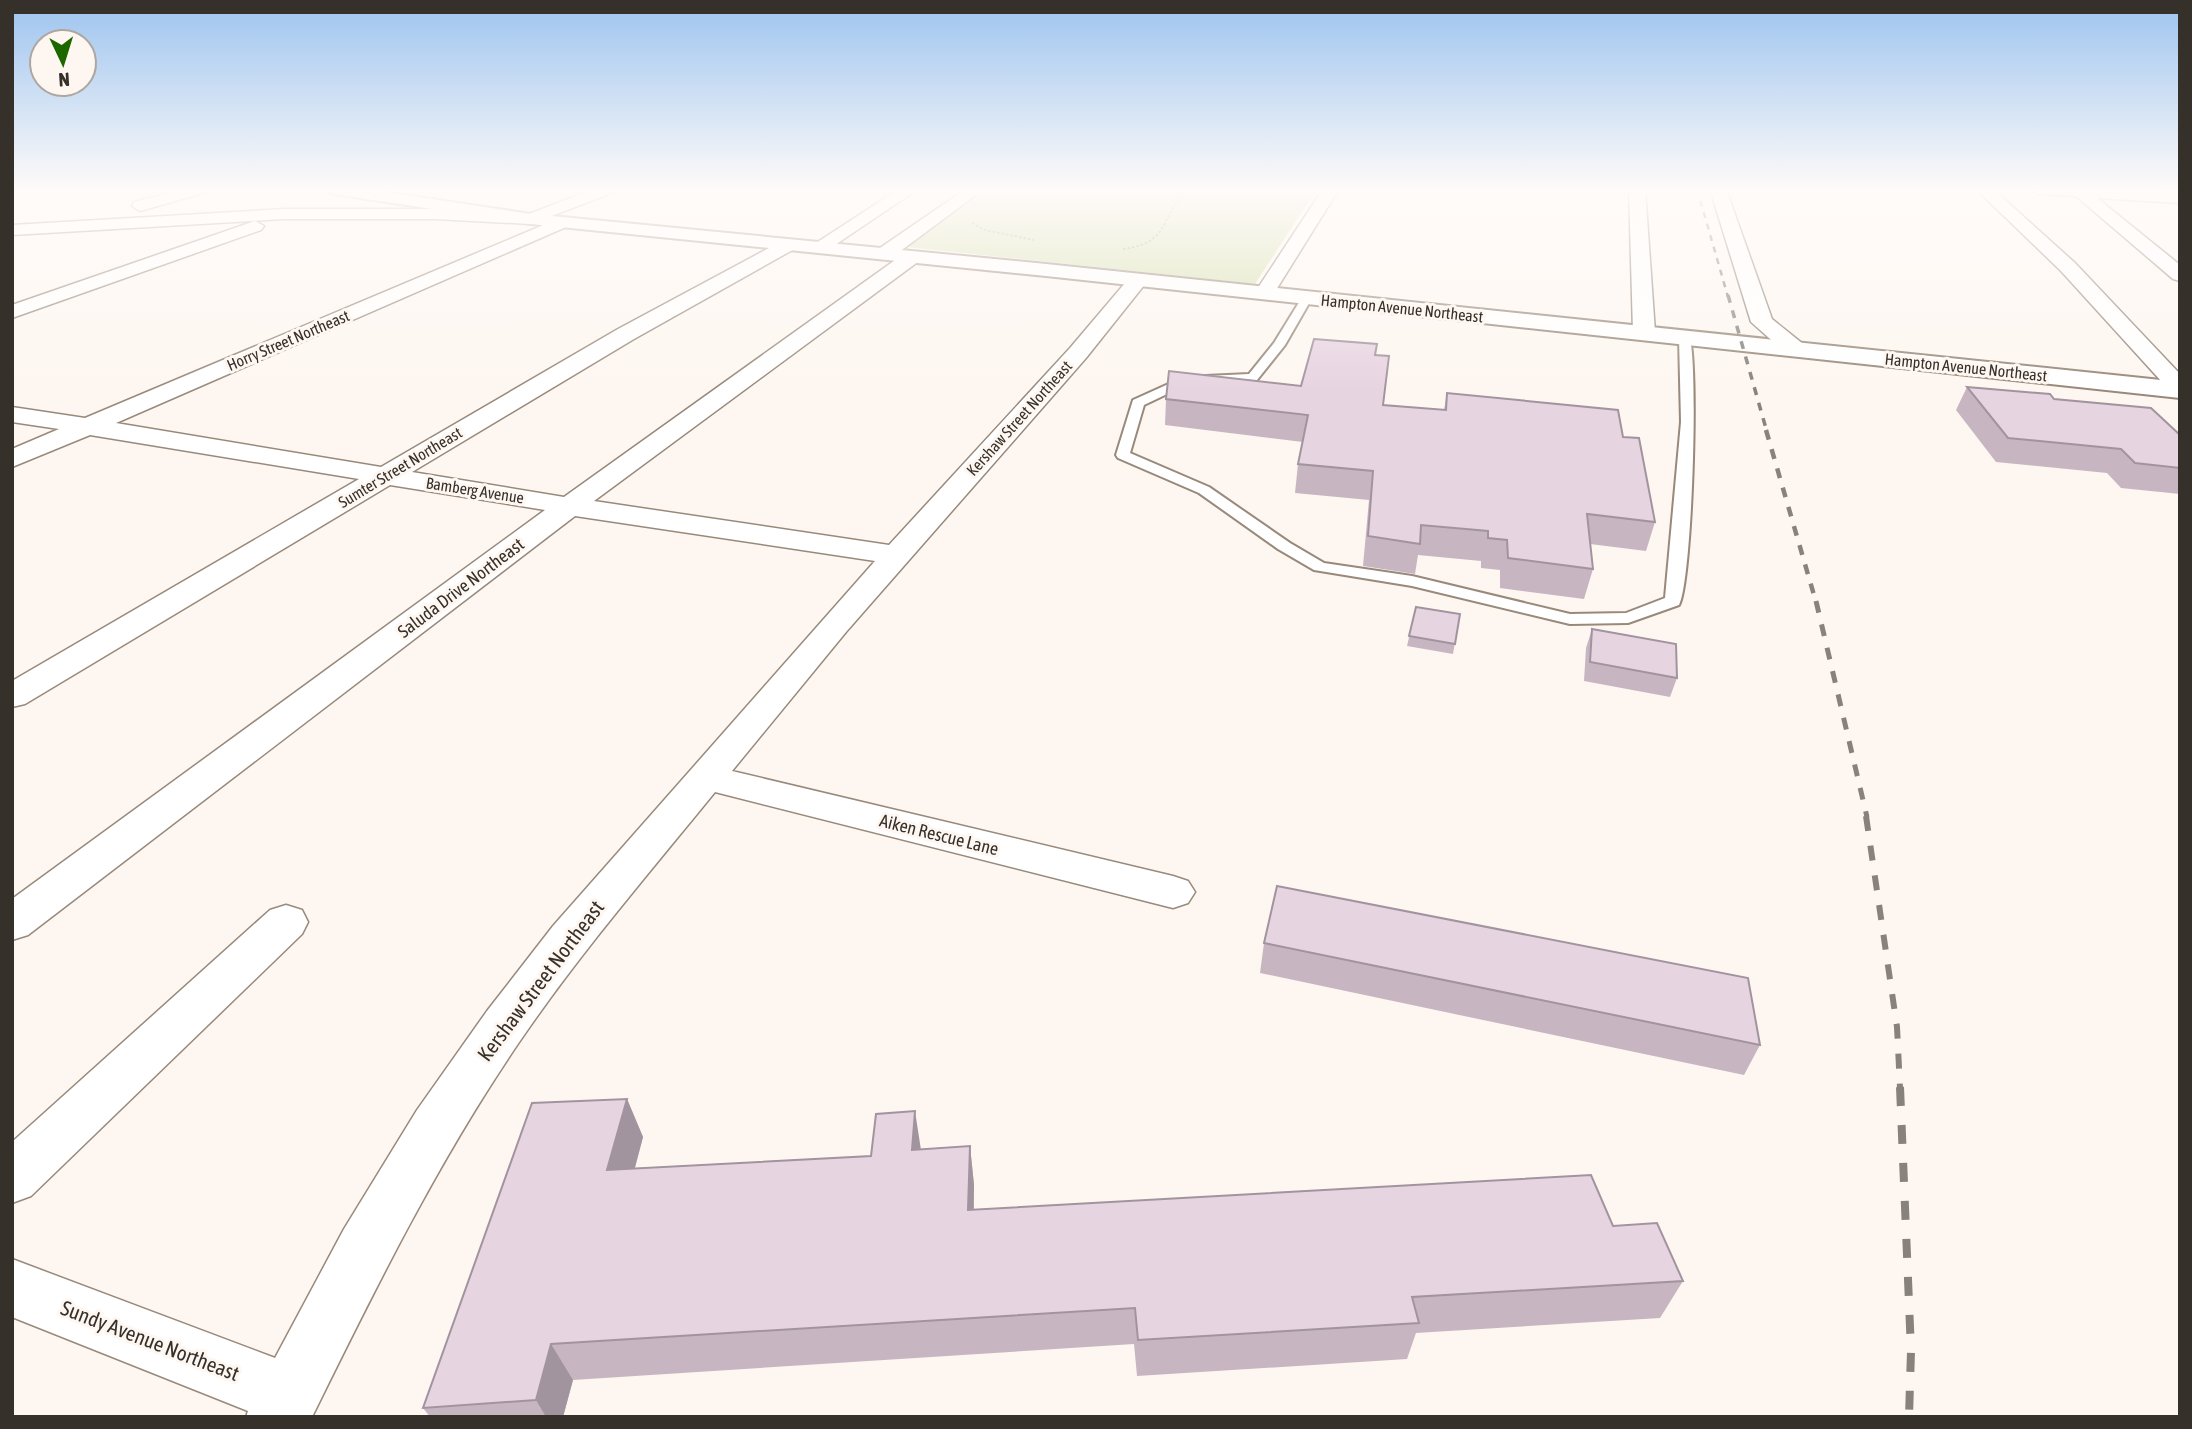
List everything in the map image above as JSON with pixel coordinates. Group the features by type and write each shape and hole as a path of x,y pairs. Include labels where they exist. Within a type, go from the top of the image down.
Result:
{"street":[{"path":"12,312 168,256"},
{"name":"Horry Street Northeast","path":"12,459 484,256"},
{"name":"Sumter Street Northeast","path":"12,696 703,290 768,256"},
{"name":"Saluda Drive Northeast","path":"12,923 571,505 897,256"},
{"name":"Hampton Avenue Northeast","path":"905,256 2180,389"},
{"path":"1265,294 1289,256"},
{"path":"1640,256 1644,332"},
{"path":"1740,256 1762,322 1795,349"},
{"path":"2056,256 2180,389"},
{"path":"2157,256 2180,275"},
{"name":"Kershaw Street Northeast","path":"284,1406 365,1249 436,1127 504,1025 569,938 866,589 1077,353 1138,280"},
{"name":"Bamberg Avenue","path":"12,414 703,528 897,555"},
{"name":"Aiken Rescue Lane","path":"705,777 1173,892"},
{"path":"12,1178 286,922"},
{"name":"Sundy Avenue Northeast","path":"12,1288 284,1406"}],"lane":[{"path":"1307,298 1279,345 1253,377 1184,381 1138,403 1123,455 1203,489 1284,546 1320,567 1412,581 1570,619 1628,618 1672,601 1683,505 1688,422 1685,337"}],"green space":[{"path":"989,256 1273,256 1255,284"}],"building":[{"path":"1314,339 1377,344 1375,355 1389,356 1383,405 1446,410 1447,393 1618,410 1623,437 1639,438 1655,522 1587,514 1593,569 1508,558 1507,540 1488,538 1488,531 1421,525 1420,544 1368,536 1373,471 1298,464 1308,415 1166,399 1169,371 1301,386"},
{"path":"1967,387 2050,394 2054,399 2151,408 2180,435 2180,468 2135,463 2121,449 2008,438"},
{"path":"1416,607 1460,614 1455,644 1409,636"},
{"path":"1592,629 1676,644 1677,678 1590,662"},
{"path":"1277,886 1748,978 1760,1045 1264,943"},
{"path":"627,1099 607,1170 871,1156 876,1114 915,1111 912,1150 970,1146 968,1210 1591,1175 1613,1226 1657,1223 1683,1281 1412,1297 1419,1323 1138,1340 1135,1308 551,1344 536,1400 423,1408 532,1103"}],"railway":[{"path":"1716,256 1728,297"},
{"path":"1728,295 1767,432"},
{"path":"1766,430 1816,602"},
{"path":"1816,601 1867,817"},
{"path":"1866,816 1897,1027 1900,1088"},
{"path":"1900,1087 1911,1351 1909,1417"}]}
